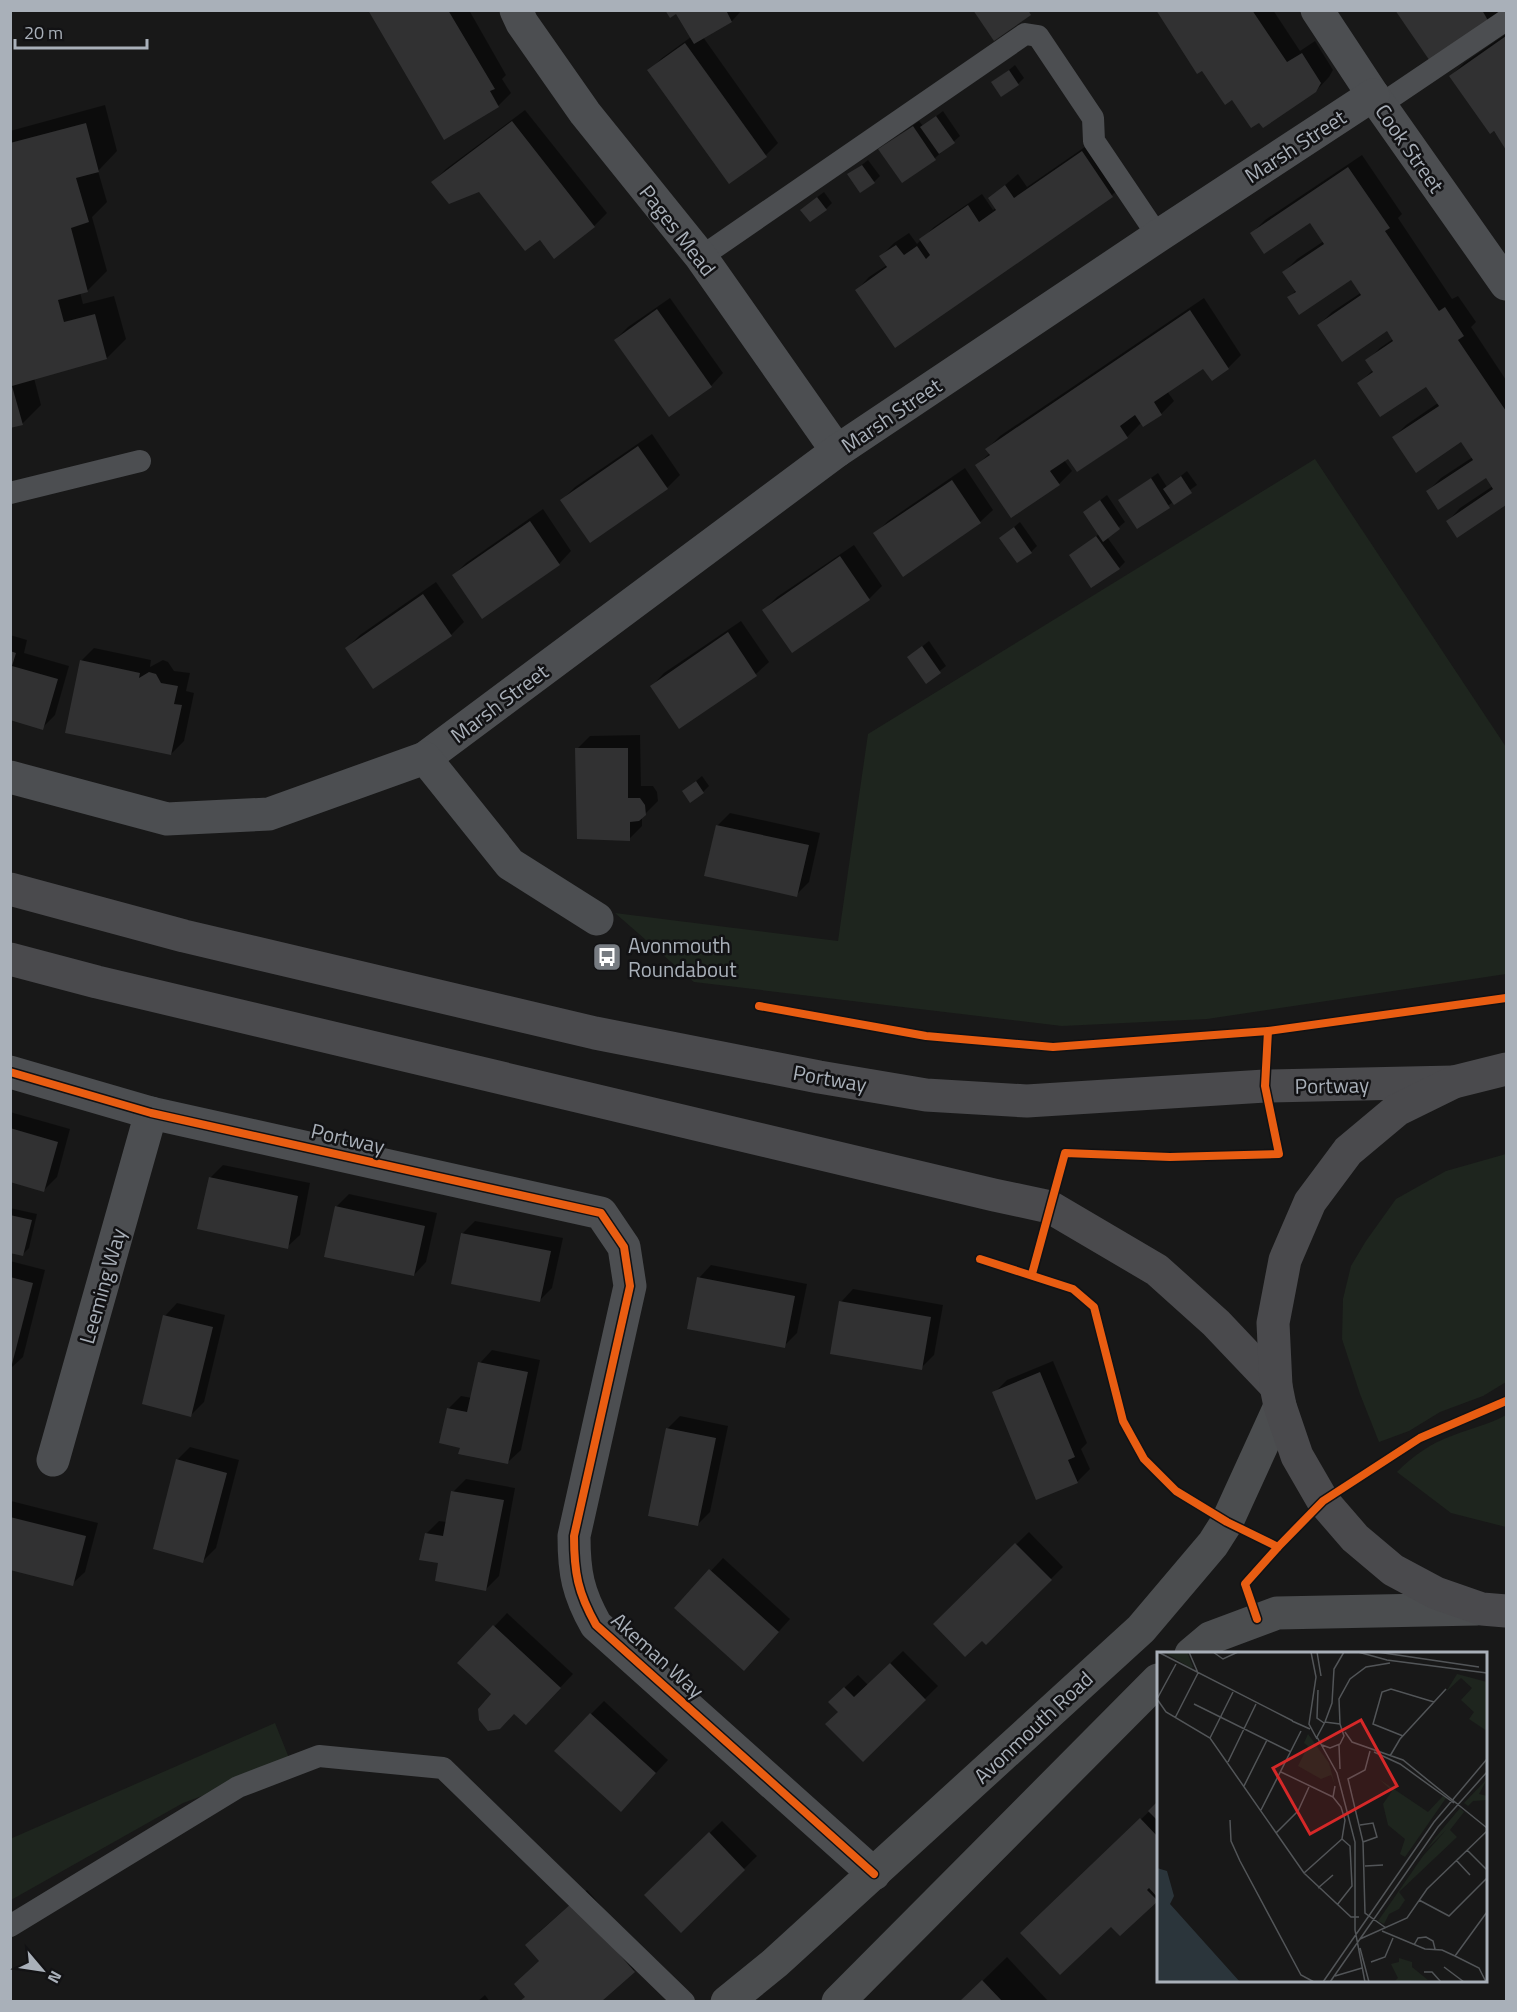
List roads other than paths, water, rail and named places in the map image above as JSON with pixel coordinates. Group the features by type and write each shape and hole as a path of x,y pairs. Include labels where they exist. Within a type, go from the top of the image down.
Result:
{"highway":[{"name":"Portway","path":"10,889 184,936 595,1034 926,1095 1027,1101 1265,1086 1454,1082"},
{"path":"10,959 109,985 994,1196 1050,1207 1157,1270 1216,1323 1278,1396"},
{"path":"1494,1610 1436,1593 1402,1574 1355,1538 1323,1501 1297,1456 1278,1396 1273,1323 1285,1260 1310,1202 1348,1151 1397,1110 1454,1082 1506,1069"}],"main road":[{"name":"Avonmouth Road","path":"727,2001 775,1963 874,1874 1140,1629 1213,1544 1227,1522 1278,1396"},
{"path":"1192,1652 1210,1638 1278,1613 1494,1610"},
{"path":"838,2001 1157,1681"}],"street":[{"name":"Pages Mead","path":"516,10 522,23 585,113 701,257 837,451"},
{"name":"Cook Street","path":"1317,10 1376,100 1506,284"},
{"name":"Marsh Street","path":"425,758 837,451 1158,236 1376,100"},
{"path":"10,777 166,819 269,814 425,758 510,864 597,919"},
{"name":"Portway","path":"10,1072 151,1113 600,1213 624,1247 630,1286"},
{"name":"Leeming Way","path":"53,1460 151,1113"},
{"name":"Akeman Way","path":"630,1286 574,1536 574,1562 584,1603 596,1625 874,1874"}],"lane":[{"path":"1376,100 1506,20"},
{"path":"701,257 1025,34 1030,33 1038,36 1093,118 1094,141 1158,236"},
{"path":"10,493 140,461"},
{"path":"10,1926 238,1787 319,1756 443,1768 684,2001"}],"place":[{"name":"Avonmouth Roundabout","path":"607,957"}]}
